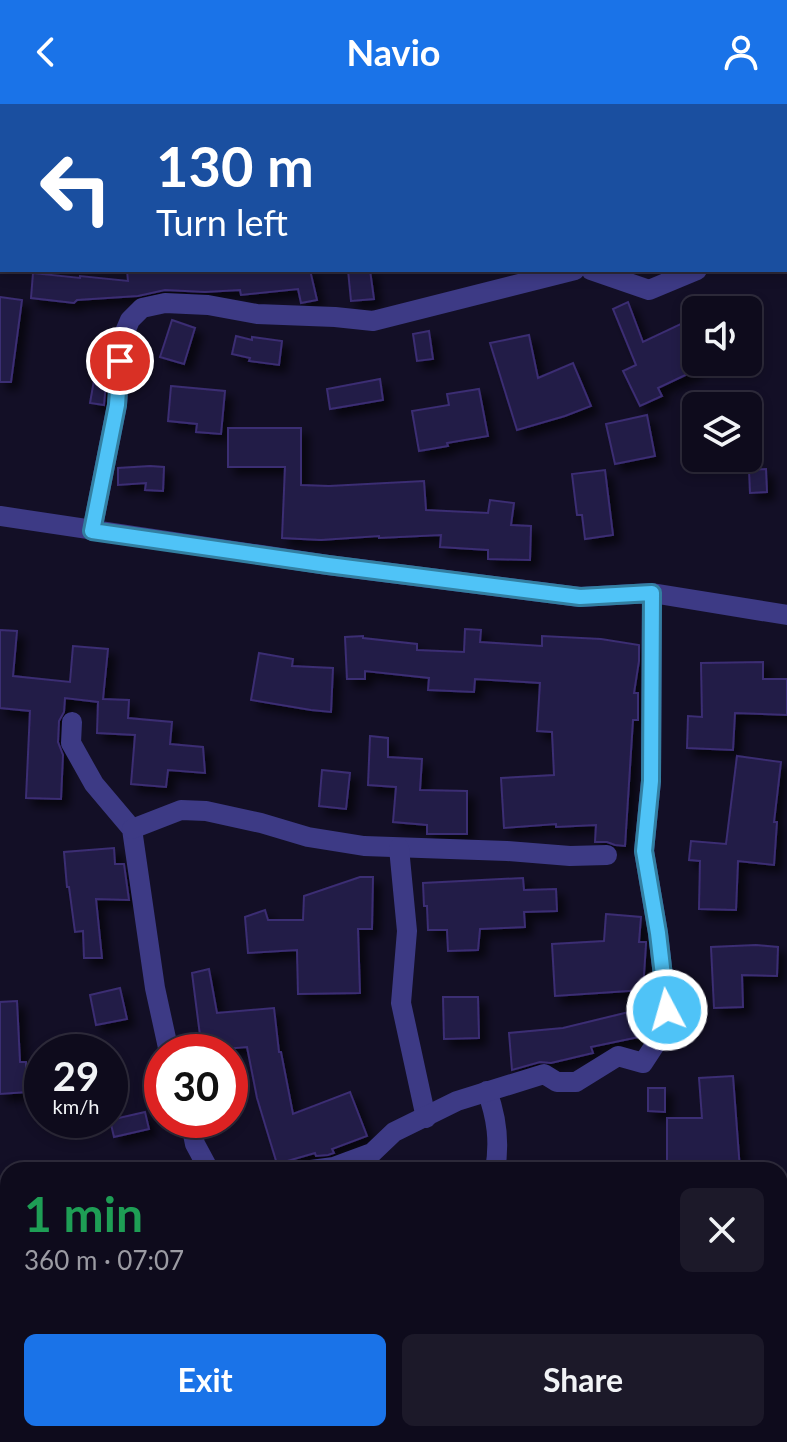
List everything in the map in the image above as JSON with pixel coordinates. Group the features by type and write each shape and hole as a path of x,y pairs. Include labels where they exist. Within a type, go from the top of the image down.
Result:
{"street":[{"path":"92,531 117,405 122,339 130,320 142,308 165,303 208,305 257,314 373,321 567,272"},
{"path":"597,272 649,290 692,272"},
{"path":"0,516 328,565 580,597 652,593 787,615"},
{"path":"348,1162 372,1153 394,1132 457,1101 544,1074 557,1082 576,1082 618,1056 643,1063 662,1034 667,1010 644,851 651,781 652,593"},
{"path":"72,722 71,743 94,784 132,829 155,988 165,1034"},
{"path":"132,829 181,810 206,811 308,837 364,846 607,855"},
{"path":"399,848 407,931 401,1003 426,1118"},
{"path":"487,1091 498,1129 496,1162"},
{"path":"194,1138 205,1162"}],"building":[{"path":"127,272 310,272 317,300 301,303 298,289 241,295 240,290 165,290 138,296 77,300 74,303 31,298 33,273 128,281"},
{"path":"348,272 370,272 374,299 351,301"},
{"path":"0,297 22,300 11,382 0,382"},
{"path":"628,302 643,342 682,323 683,376 658,388 662,396 640,406 623,371 636,365 613,309"},
{"path":"172,320 195,328 184,364 160,357"},
{"path":"429,331 433,359 417,361 413,334"},
{"path":"529,335 538,378 573,363 591,406 517,430 490,343"},
{"path":"236,336 282,341 279,365 249,361 250,358 232,354"},
{"path":"96,369 107,371 104,405 90,403"},
{"path":"380,379 383,400 330,409 327,389"},
{"path":"171,386 225,391 221,434 196,432 197,424 168,421"},
{"path":"479,389 488,436 419,451 412,411 449,405 447,394"},
{"path":"647,415 655,456 615,464 606,424"},
{"path":"228,428 301,428 301,485 424,481 426,510 488,513 490,500 514,503 511,525 531,526 530,560 488,559 488,550 440,547 441,535 321,540 282,538 285,467 228,467"},
{"path":"164,467 163,491 145,490 146,483 118,485 118,468"},
{"path":"766,469 767,492 750,493 749,472 762,472"},
{"path":"605,470 613,535 585,539 582,515 577,515 572,474"},
{"path":"465,629 481,630 480,642 542,646 542,636 601,639 639,645 634,693 638,693 638,720 633,720 625,846 595,842 596,825 504,828 501,778 554,775 552,732 537,731 540,683 475,679 474,692 428,690 429,678 365,671 365,679 347,679 345,637 363,636 417,644 417,650 464,652"},
{"path":"0,630 17,631 13,676 70,682 73,646 108,649 103,699 129,700 128,718 172,722 170,744 203,747 205,773 168,770 166,787 131,784 135,735 97,733 98,702 65,698 58,742 63,755 61,799 26,798 30,711 0,708"},
{"path":"259,653 293,659 292,666 333,668 331,712 251,700"},
{"path":"763,662 763,679 787,679 787,715 735,713 733,750 687,748 688,716 702,717 701,663"},
{"path":"370,736 388,738 388,757 422,759 420,790 467,791 467,834 427,834 427,825 393,822 396,787 368,785"},
{"path":"737,756 781,762 774,822 777,822 774,865 738,861 736,910 699,909 700,861 689,860 691,841 726,844"},
{"path":"322,770 350,773 346,809 319,806"},
{"path":"114,848 115,864 124,864 129,900 96,899 102,958 84,958 83,931 75,932 64,852"},
{"path":"360,877 373,877 372,929 358,929 360,993 298,994 297,950 248,953 245,917 265,910 268,920 303,920 304,896"},
{"path":"523,878 524,890 556,889 557,911 524,912 525,927 480,929 478,950 448,951 447,930 428,930 423,883"},
{"path":"606,914 641,917 639,942 646,942 643,990 555,996 552,944 604,941"},
{"path":"711,947 778,947 777,976 742,975 743,1007 714,1008"},
{"path":"209,969 217,1013 274,1008 279,1052 293,1114 350,1092 367,1136 332,1149 334,1153 328,1155 316,1156 315,1153 276,1162 257,1098 248,1052 248,1034 200,1034 192,973"},
{"path":"120,988 127,1019 96,1025 90,995"},
{"path":"443,997 478,997 479,1038 444,1039"},
{"path":"17,1001 24,1092 0,1094 0,1002"},
{"path":"633,1011 639,1037 591,1047 593,1053 512,1070 509,1033 563,1028"},
{"path":"733,1076 739,1162 667,1162 667,1118 702,1118 699,1078"},
{"path":"648,1088 665,1088 665,1112 648,1111"},
{"path":"144,1112 144,1130 128,1134 128,1116"}],"route":[{"path":"120,361 117,405 92,531 580,597 652,593 651,781 644,851 667,1010"}]}
